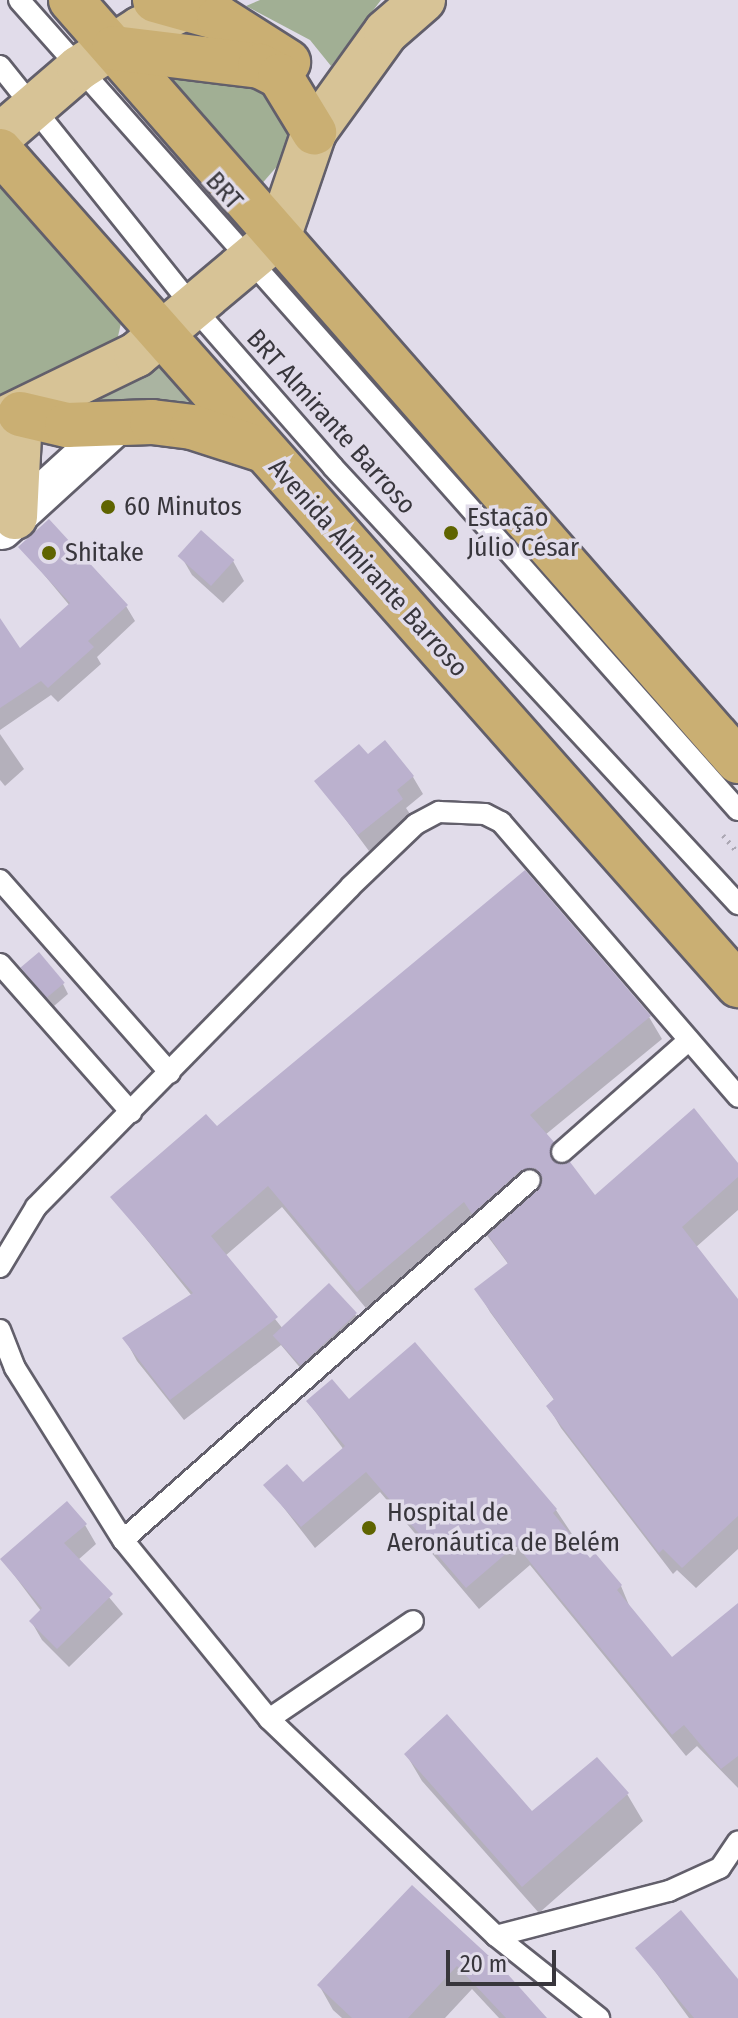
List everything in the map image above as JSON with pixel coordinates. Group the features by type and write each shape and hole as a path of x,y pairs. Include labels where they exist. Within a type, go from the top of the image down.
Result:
{"highway":[{"path":"71,0 96,58 265,248 738,761"},
{"path":"181,2 285,57 298,77 314,132"},
{"path":"96,58 260,66 280,76 314,132"},
{"name":"Avenida Almirante Barroso","path":"0,151 179,322 263,450 738,985"},
{"path":"10,418 67,425 116,426 152,422 192,427 263,450"}],"main road":[{"path":"8,524 10,418 179,322 265,248 314,132 386,32 423,0"},
{"path":"0,136 96,58 181,2"}],"street":[{"path":"8,524 116,426"}],"lane":[{"path":"19,0 96,58"},
{"name":"BRT Almirante Barroso","path":"0,66 33,107 179,322 333,467 738,904"},
{"name":"BRT Almirante Barroso","path":"265,248 391,415 738,810"},
{"path":"0,1267 36,1207 350,887 416,824 439,812 485,814 501,822 738,1097"},
{"path":"0,880 170,1073"},
{"path":"0,964 131,1112"},
{"path":"562,1152 689,1040"},
{"path":"123,1540 530,1180"},
{"path":"0,1330 15,1368 123,1540 269,1719 496,1936 599,2018"},
{"path":"269,1719 413,1621"},
{"path":"496,1936 669,1891 720,1868 738,1841"}],"green space":[{"path":"260,0 381,0 331,66 310,40 246,6"},
{"path":"182,71 270,82 293,122 286,156 259,187 158,81"},
{"path":"0,171 121,323 117,341 0,406"},
{"path":"155,355 194,401 90,413 81,399"}],"building":[{"path":"49,519 128,605 88,641 94,647 48,688 41,681 0,708 0,618 20,648 70,603 18,547"},
{"path":"201,530 234,560 211,586 178,556"},
{"path":"385,740 414,776 397,790 403,799 358,835 314,781 359,744 368,754"},
{"path":"525,870 651,1016 530,1115 554,1142 552,1160 570,1162 595,1195 694,1108 738,1163 738,1177 682,1227 738,1299 738,1516 682,1568 663,1549 659,1553 546,1406 554,1399 474,1289 508,1263 488,1235 539,1189 543,1178 535,1168 521,1170 472,1214 464,1202 357,1292 268,1186 211,1236 278,1317 170,1400 122,1338 193,1293 110,1197 206,1114 217,1126"},
{"path":"39,952 65,983 46,998 21,967"},
{"path":"329,1283 357,1313 301,1365 273,1336"},
{"path":"415,1342 557,1509 553,1513 590,1558 595,1553 622,1585 617,1590 672,1657 738,1603 738,1756 721,1769 684,1725 672,1735 516,1545 466,1588 366,1472 301,1527 263,1485 287,1464 303,1482 345,1446 306,1401 332,1379 349,1399"},
{"path":"67,1501 87,1524 64,1543 113,1594 57,1649 29,1621 42,1608 0,1559"},
{"path":"447,1714 532,1811 597,1757 629,1793 522,1887 404,1754"},
{"path":"412,1885 503,1969 547,2018 506,2018 457,1966 408,2018 352,2018 317,1985"},
{"path":"681,1910 738,1979 738,2018 694,2018 635,1948"}],"place":[{"name":"60 Minutos","path":"108,507"},
{"name":"Estação Júlio César","path":"451,533"},
{"name":"Shitake","path":"49,553"},
{"name":"Hospital de Aeronáutica de Belém","path":"369,1528"}]}
